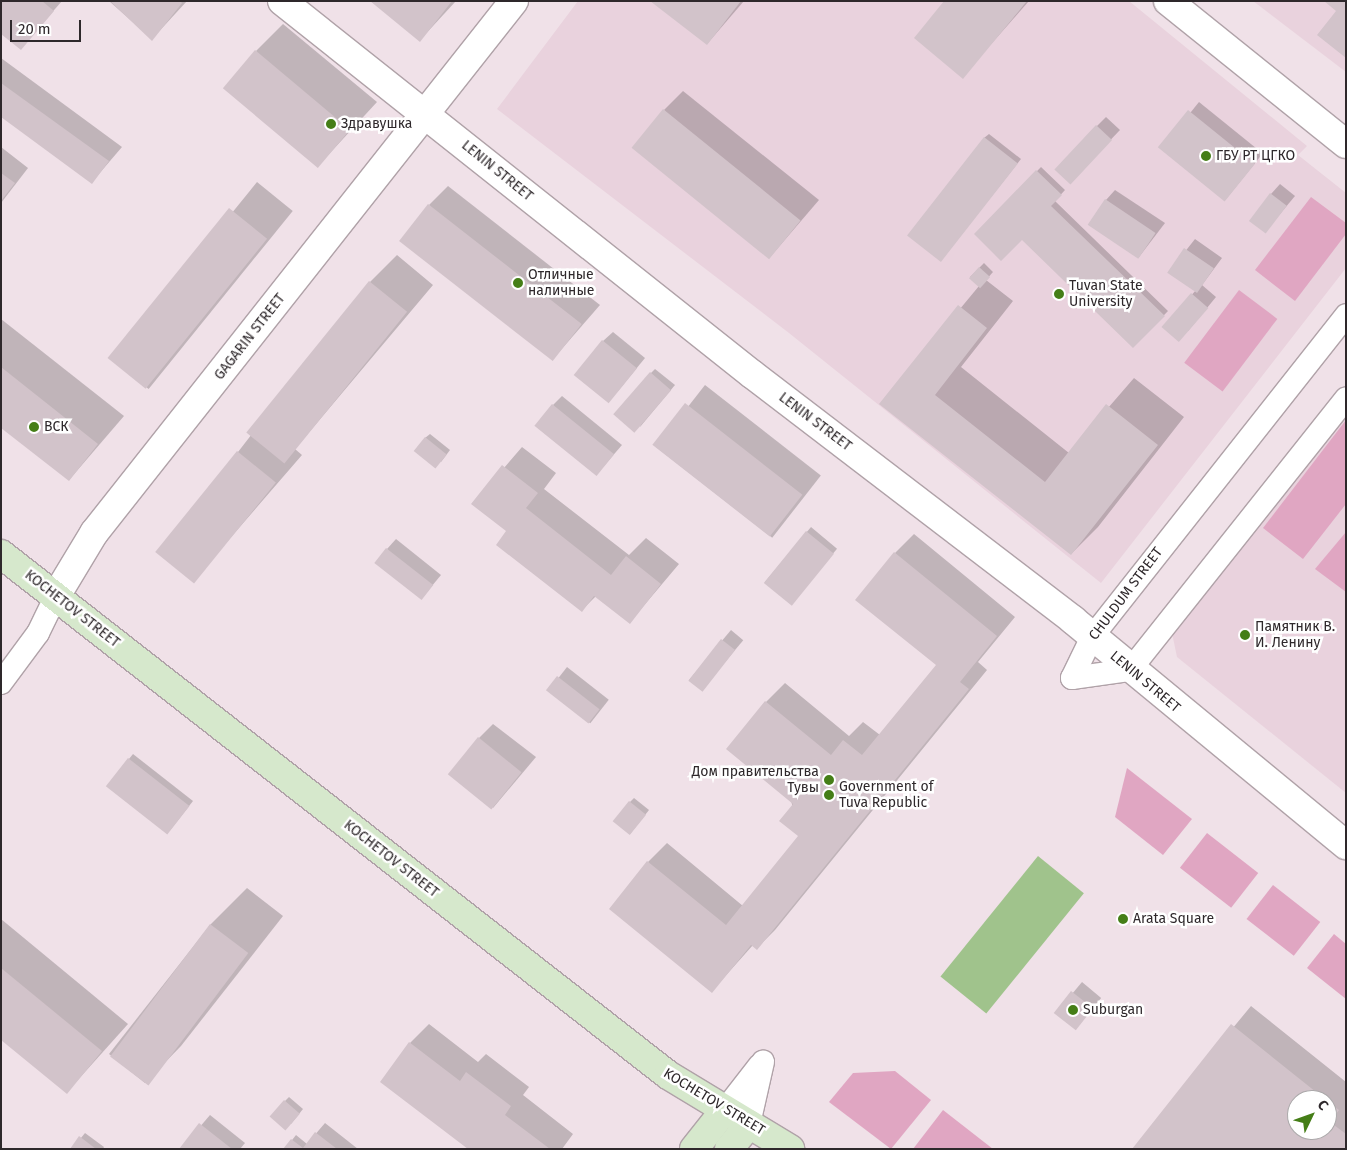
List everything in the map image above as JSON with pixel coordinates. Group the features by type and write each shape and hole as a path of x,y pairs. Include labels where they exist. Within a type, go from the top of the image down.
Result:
{"main road":[{"name":"KOCHETOV STREET","path":"1,554 668,1075 724,1111 790,1149"},
{"path":"694,1149 724,1111"},
{"path":"729,1149 749,1124"}],"street":[{"name":"LENIN STREET","path":"282,1 1092,637 1346,845"},
{"name":"GAGARIN STREET","path":"1,683 38,633 56,596 94,533 514,1"},
{"path":"1168,1 1346,144"},
{"name":"CHULDUM STREET","path":"1130,670 1072,678 1092,637 1346,315"},
{"path":"1130,670 1346,398"},
{"path":"724,1111 763,1062 749,1124"}],"shaded area":[{"name":"Tuvan State University","path":"578,1 1129,1 1307,146 1298,155 1346,193 1346,268 1101,583 789,333 497,109"},
{"path":"1253,1 1346,1 1346,72"},
{"path":"1311,197 1346,223 1346,234 1295,301 1255,270"},
{"path":"1239,290 1277,319 1223,392 1184,363"},
{"path":"1346,397 1346,793 1177,657 1172,633"},
{"path":"1346,420 1346,504 1303,559 1263,528"},
{"path":"1346,532 1346,592 1315,569"},
{"path":"1127,768 1192,819 1163,855 1115,817"},
{"path":"1207,833 1258,873 1231,908 1180,868"},
{"path":"1038,856 1084,893 986,1014 940,976"},
{"path":"1273,885 1320,922 1294,956 1247,919"},
{"path":"1334,934 1346,944 1346,999 1307,968"},
{"path":"895,1071 931,1100 891,1149 829,1102 853,1073"},
{"path":"943,1110 993,1149 913,1149"}],"building":[{"path":"1,1 42,1 54,11 21,50 1,34"},
{"path":"110,1 180,1 182,3 152,41"},
{"path":"370,1 452,1 420,42"},
{"path":"650,1 741,1 707,45"},
{"path":"944,1 1027,1 963,79 914,38"},
{"path":"1324,1 1346,1 1346,58 1317,35 1336,11"},
{"path":"255,50 350,130 318,168 223,88"},
{"path":"1,83 109,161 92,184 1,117"},
{"path":"663,109 801,220 769,259 632,148"},
{"name":"ГБУ РТ ЦГКО","path":"1188,110 1255,164 1225,201 1158,147"},
{"path":"1096,125 1112,140 1070,185 1054,170"},
{"path":"984,137 1018,163 941,262 907,236"},
{"path":"1036,170 1062,195 1051,206 1165,316 1133,348 1022,240 1001,261 974,234"},
{"path":"1,173 15,183 1,201"},
{"path":"1270,193 1287,206 1266,234 1249,221"},
{"path":"1105,199 1156,233 1138,259 1088,225"},
{"path":"428,204 582,324 553,361 399,241"},
{"path":"229,208 267,239 146,389 108,358"},
{"path":"1184,248 1214,268 1197,293 1167,273"},
{"path":"979,267 990,277 980,288 969,278"},
{"path":"369,281 407,312 284,463 246,433"},
{"path":"1191,293 1208,308 1179,342 1161,327"},
{"path":"958,305 987,328 935,395 1045,482 1106,404 1158,445 1071,555 879,404"},
{"path":"602,340 637,368 609,403 574,375"},
{"path":"1,367 98,444 69,481 1,428"},
{"path":"650,372 671,390 634,433 613,414"},
{"path":"685,403 802,495 770,536 652,445"},
{"path":"552,404 614,454 597,476 534,426"},
{"path":"425,437 447,455 435,469 414,451"},
{"path":"237,451 276,482 194,583 155,552"},
{"path":"502,465 538,493 526,508 611,575 626,556 661,584 630,624 594,596 582,612 496,545 506,531 471,504"},
{"path":"806,531 834,554 792,606 764,583"},
{"path":"386,548 433,585 422,600 374,563"},
{"name":"Дом правительства Тувы","path":"894,552 997,636 960,682 969,689 757,950 751,945 712,993 609,909 647,861 726,925 798,836 779,821 793,804 726,749 765,701 831,755 843,740 862,755 936,665 855,600"},
{"path":"721,639 735,650 703,692 688,681"},
{"path":"557,676 600,709 588,723 546,690"},
{"path":"478,737 522,772 491,810 448,774"},
{"path":"128,758 189,806 167,834 106,786"},
{"path":"629,801 646,815 630,835 613,821"},
{"path":"210,924 248,953 148,1085 110,1057"},
{"path":"1,968 102,1051 67,1094 1,1040"},
{"name":"Suburgan","path":"1071,991 1093,1008 1076,1030 1054,1013"},
{"path":"1231,1024 1314,1090 1287,1090 1287,1140 1337,1140 1337,1127 1346,1134 1346,1149 1132,1149"},
{"path":"409,1042 460,1081 466,1072 511,1106 505,1115 550,1149 468,1149 380,1082"},
{"path":"284,1100 300,1114 285,1130 270,1117"},
{"path":"199,1123 232,1149 179,1149"},
{"path":"315,1132 337,1149 283,1149 291,1139 303,1148"},
{"path":"79,1136 96,1149 70,1149"}],"place":[{"name":"Здравушка","path":"331,124"},
{"name":"ГБУ РТ ЦГКО","path":"1206,156"},
{"name":"Отличные наличные","path":"518,283"},
{"name":"Tuvan State University","path":"1059,294"},
{"name":"ВСК","path":"34,427"},
{"name":"Памятник В. И. Ленину","path":"1245,635"},
{"name":"Дом правительства Тувы","path":"829,780"},
{"name":"Government of Tuva Republic","path":"829,795"},
{"name":"Arata Square","path":"1123,919"},
{"name":"Suburgan","path":"1073,1010"}]}
